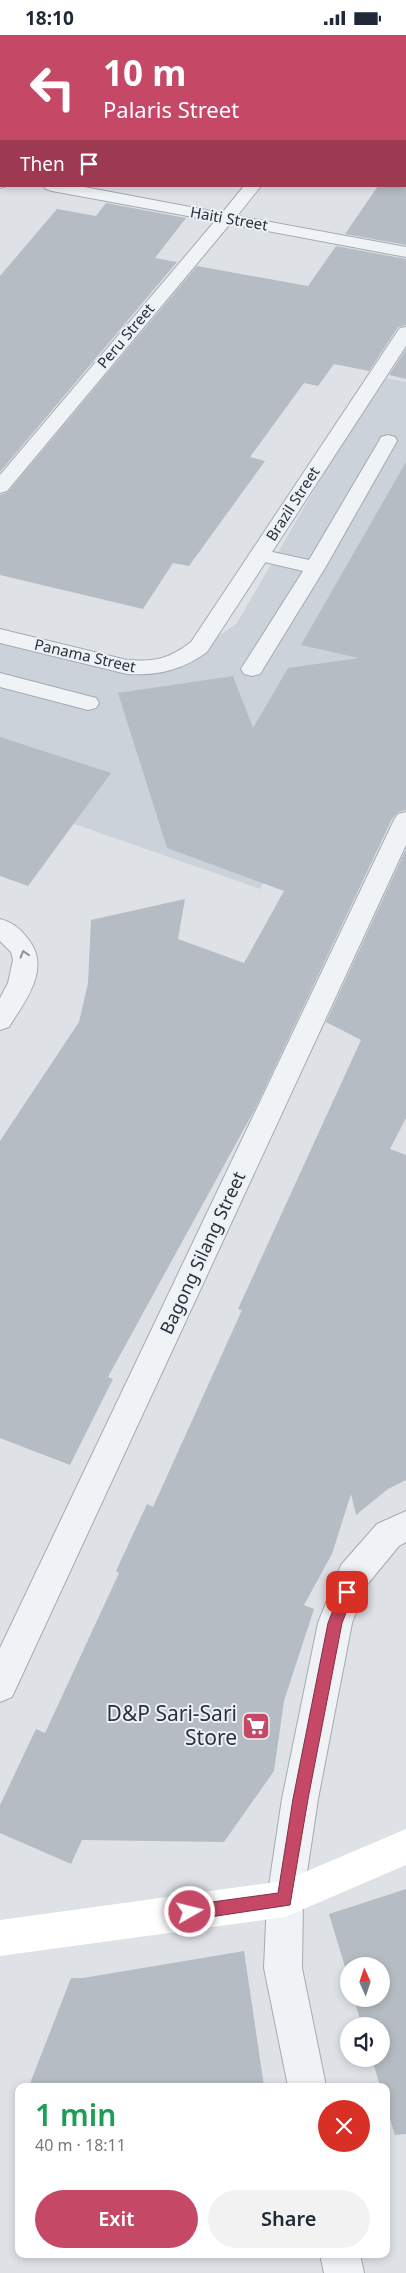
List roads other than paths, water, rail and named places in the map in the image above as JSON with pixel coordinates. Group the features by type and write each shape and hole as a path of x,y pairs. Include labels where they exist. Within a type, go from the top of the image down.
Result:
{"street":[{"name":"Haiti Street","path":"57,187 406,252"},
{"name":"Peru Street","path":"0,487 252,187"},
{"name":"Brazil Street","path":"170,665 184,659 198,647 406,332"},
{"path":"252,669 315,568 388,441"},
{"path":"259,555 315,568"},
{"name":"Panama Street","path":"0,636 127,667 146,669 170,665"},
{"path":"0,680 88,703"},
{"name":"Bagong Silang Street","path":"0,1685 406,820"},
{"path":"0,927 12,934 24,948 28,967 0,1020"},
{"path":"306,2083 283,1968 285,1899 300,1799 335,1623 354,1576 388,1535 406,1526"},
{"path":"0,1938 285,1899 406,1847"},
{"path":"341,2258 344,2273"}],"place":[{"name":"D&P Sari-Sari Store","path":"256,1726"}]}
